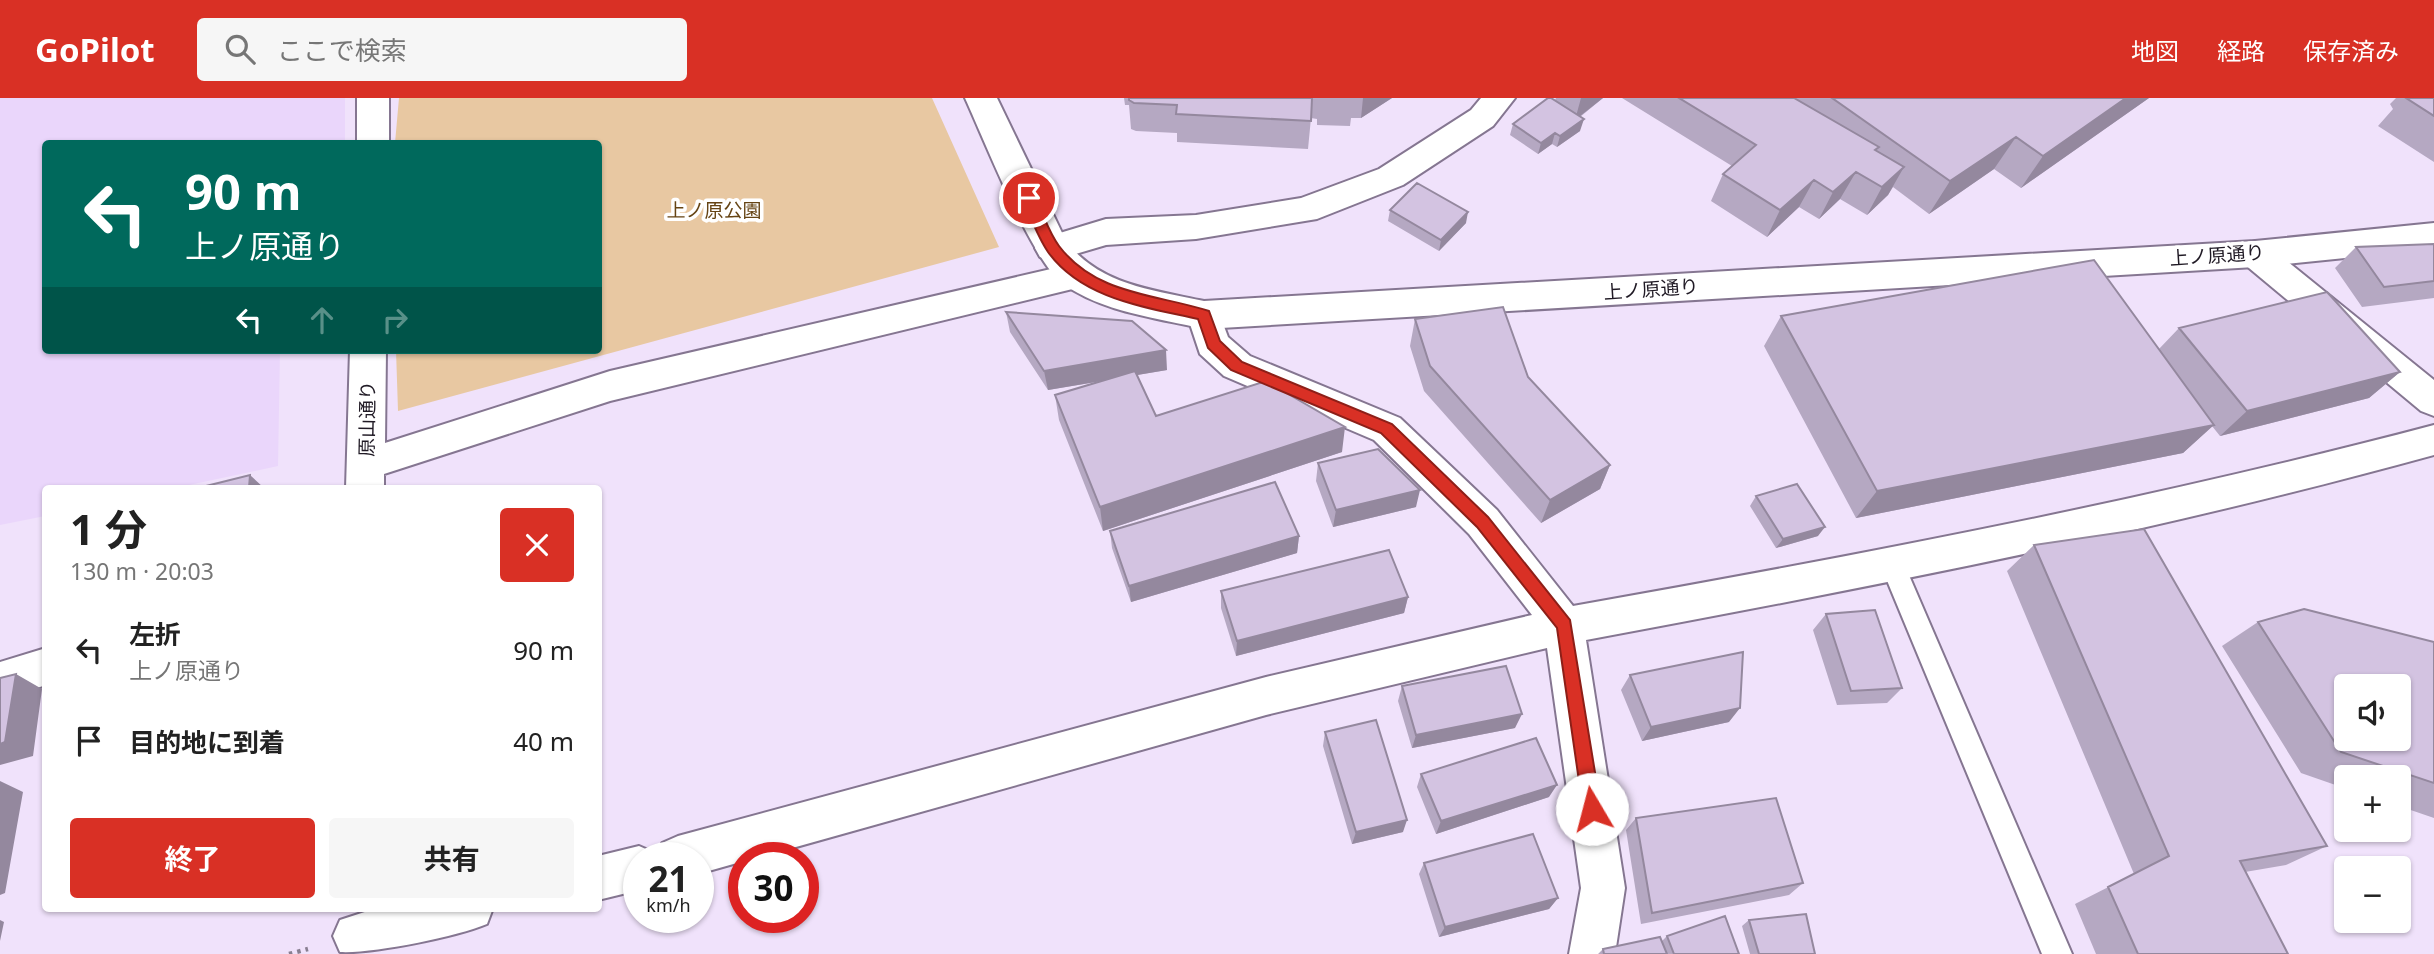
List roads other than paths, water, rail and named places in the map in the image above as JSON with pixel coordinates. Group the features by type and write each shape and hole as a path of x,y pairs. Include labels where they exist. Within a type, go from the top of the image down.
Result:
{"street":[{"path":"373,98 373,140"},
{"name":"上ノ原通り","path":"981,98 1052,248 1077,276 1125,297 1204,315 2255,254 2434,236"},
{"path":"1052,248 1106,232 1196,227 1304,210 1391,177 1482,118 1499,98"},
{"path":"2255,254 2434,401"},
{"path":"365,476 610,386 1077,276"},
{"path":"1204,315 1213,344 1237,366 1387,429 1483,522 1564,626 1603,888 1592,954"},
{"name":"原山通り","path":"365,476 368,354"},
{"path":"714,848 1266,696 1564,626 1893,566 2334,467 2434,440"},
{"path":"0,681 42,667"},
{"path":"602,877 623,872"},
{"path":"356,933 453,912"}],"lane":[{"path":"1893,566 2057,954"}],"park label":[{"name":"上ノ原公園","path":"714,210"}]}
